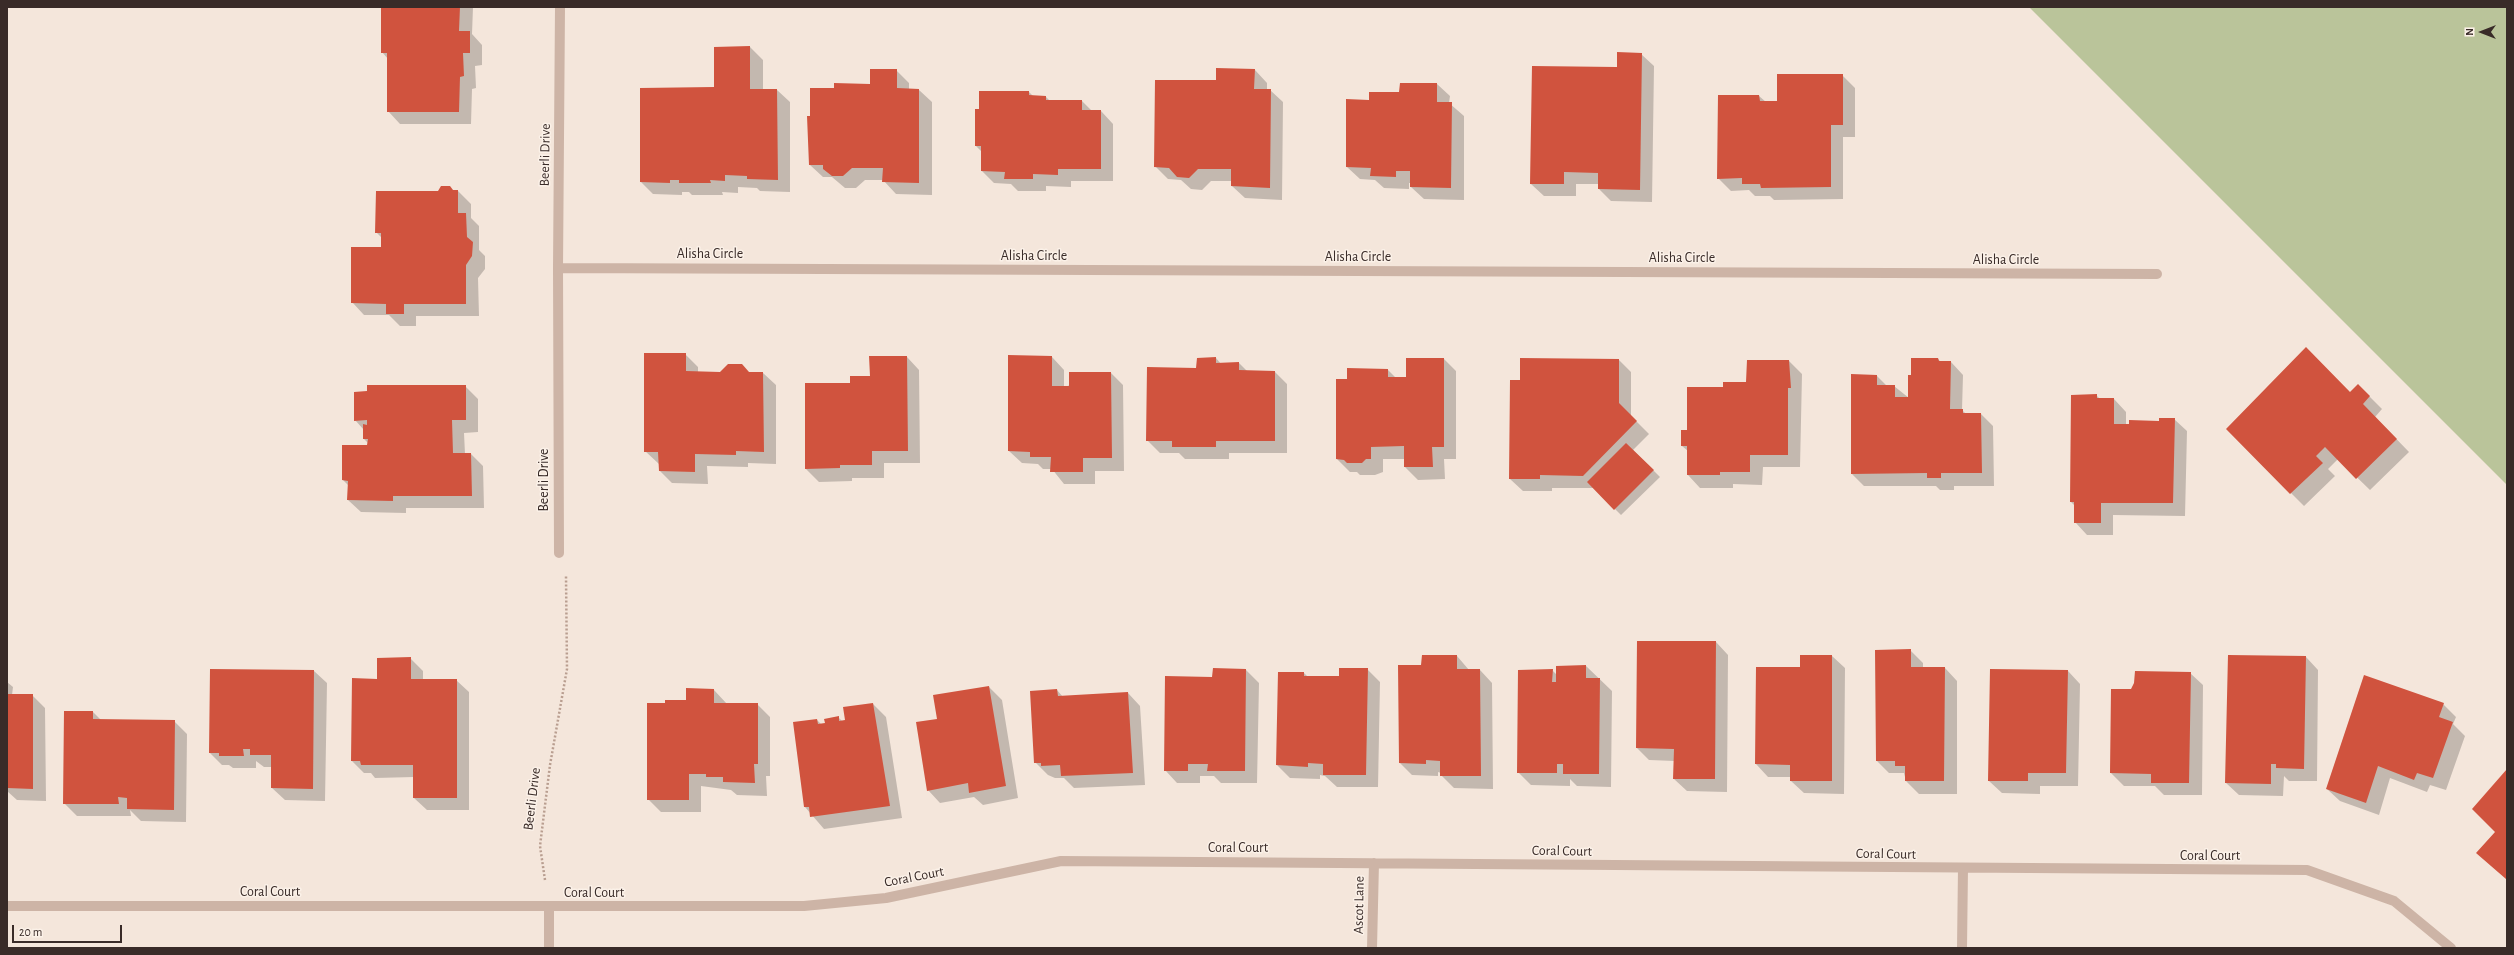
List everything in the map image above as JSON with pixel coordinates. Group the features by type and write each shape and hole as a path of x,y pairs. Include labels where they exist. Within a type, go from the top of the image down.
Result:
{"street":[{"name":"Beerli Drive","path":"559,553 558,268 560,7"},
{"name":"Alisha Circle","path":"558,268 2158,274"},
{"name":"Coral Court","path":"7,906 804,906 886,898 1061,861 2307,870 2394,901 2451,948"},
{"name":"Ascot Lane","path":"1372,948 1374,863"},
{"path":"1962,948 1963,868"},
{"path":"549,907 549,948"}],"path":[{"name":"Beerli Drive","path":"549,907 540,846 550,765 567,669 568,581 559,553"}],"green space":[{"path":"2029,7 2507,7 2507,485"}],"building":[{"path":"381,7 460,7 459,31 470,31 470,53 463,53 464,76 460,77 459,112 387,112 387,53 381,53"},
{"path":"750,46 750,89 777,89 778,180 747,179 747,176 725,175 725,181 710,180 711,183 679,183 679,180 670,180 670,183 640,182 640,88 714,87 714,47"},
{"path":"1617,52 1642,53 1640,190 1598,189 1598,173 1564,172 1564,184 1530,184 1532,66 1617,67"},
{"path":"1216,68 1255,69 1254,89 1271,89 1270,188 1231,186 1231,169 1198,169 1189,178 1177,177 1169,168 1154,167 1155,80 1216,80"},
{"path":"870,69 897,69 897,88 919,89 919,183 882,182 883,168 852,168 843,176 832,176 823,169 823,165 809,165 807,116 810,116 810,88 834,88 834,83 870,84"},
{"path":"1777,74 1843,74 1843,125 1831,125 1831,187 1761,188 1760,184 1742,184 1742,178 1717,179 1718,95 1759,95 1760,101 1777,101"},
{"path":"1400,83 1437,83 1437,102 1452,102 1451,188 1410,187 1410,171 1396,171 1396,177 1370,176 1371,168 1346,167 1346,99 1369,100 1369,92 1399,92"},
{"path":"979,91 1029,91 1029,95 1046,96 1046,100 1082,100 1082,110 1101,110 1101,169 1058,169 1058,175 1033,174 1033,179 1004,179 1005,172 981,171 981,146 975,146 975,109 979,109"},
{"path":"441,186 450,186 453,190 458,190 458,213 466,213 467,237 473,242 472,256 466,265 466,304 404,304 404,314 386,314 386,304 351,303 351,247 381,247 381,233 375,233 376,191 438,191"},
{"path":"2306,347 2350,392 2358,384 2370,396 2363,404 2397,439 2356,479 2325,447 2316,456 2323,463 2290,494 2226,429"},
{"path":"644,353 686,353 686,371 720,372 728,364 742,364 749,372 763,372 764,452 736,451 736,455 695,454 695,472 659,471 658,452 644,452"},
{"path":"1008,355 1052,356 1052,386 1069,386 1069,372 1111,372 1112,458 1083,458 1083,472 1050,472 1051,457 1030,457 1030,452 1008,451"},
{"path":"869,356 907,356 908,451 872,451 872,465 840,465 840,468 805,469 805,383 850,383 850,376 870,376"},
{"path":"1216,357 1216,363 1239,362 1239,370 1275,371 1275,441 1216,441 1216,447 1172,447 1172,441 1146,441 1147,367 1196,368 1197,358"},
{"path":"1406,358 1444,358 1444,447 1432,447 1433,467 1404,467 1404,446 1371,447 1371,459 1366,459 1362,463 1347,463 1344,460 1336,459 1336,379 1347,379 1347,368 1388,369 1388,377 1406,377"},
{"path":"1520,358 1619,359 1619,403 1637,421 1583,476 1540,475 1540,479 1509,479 1510,380 1520,380"},
{"path":"1911,358 1938,358 1939,361 1951,361 1950,409 1963,409 1963,413 1981,413 1982,473 1941,473 1941,478 1927,478 1927,473 1851,474 1851,374 1877,375 1877,385 1895,385 1895,397 1908,397 1908,375 1911,375"},
{"path":"1747,360 1789,360 1791,388 1788,388 1788,455 1750,455 1750,472 1720,472 1720,475 1687,475 1687,446 1681,446 1681,430 1687,430 1687,387 1723,387 1723,382 1746,382"},
{"path":"367,385 466,385 466,420 452,420 453,453 471,453 472,496 393,496 393,501 347,500 348,481 342,480 342,445 367,445 368,439 363,439 363,424 367,425 367,420 354,421 354,392 367,391"},
{"path":"2097,394 2097,398 2114,398 2114,424 2129,424 2129,420 2159,421 2159,418 2175,418 2173,503 2101,503 2101,523 2074,523 2074,502 2070,502 2071,395"},
{"path":"1626,443 1654,470 1614,510 1587,482"},
{"path":"1637,641 1716,641 1715,779 1673,779 1674,749 1636,748"},
{"path":"1911,649 1911,667 1945,667 1944,781 1905,781 1905,766 1895,766 1895,761 1876,761 1875,650"},
{"path":"1422,655 1457,655 1457,669 1480,669 1481,776 1440,776 1440,761 1426,760 1426,764 1399,763 1398,665 1421,665"},
{"path":"1800,655 1832,655 1832,781 1790,781 1790,765 1755,764 1756,667 1800,667"},
{"path":"2228,655 2306,656 2304,769 2276,768 2276,764 2271,764 2271,784 2225,783"},
{"path":"411,657 411,679 457,679 457,798 413,798 413,765 361,765 360,761 351,761 352,678 377,679 377,658"},
{"path":"1586,665 1586,678 1600,678 1599,774 1563,774 1563,764 1557,764 1557,773 1517,773 1518,670 1553,669 1552,682 1556,682 1556,666"},
{"path":"1213,668 1246,669 1245,771 1207,771 1208,764 1188,764 1188,771 1164,771 1165,676 1212,677"},
{"path":"1339,668 1368,668 1366,775 1323,775 1323,764 1308,763 1308,767 1276,765 1278,672 1304,672 1304,676 1339,676"},
{"path":"210,669 314,670 313,789 271,788 271,755 250,755 250,749 243,749 244,756 219,756 219,753 209,753"},
{"path":"1990,669 2068,670 2066,773 2028,773 2028,781 1988,781"},
{"path":"2135,671 2191,672 2189,783 2151,783 2151,774 2110,773 2111,689 2131,689 2134,683"},
{"path":"2364,675 2444,703 2439,717 2453,722 2433,778 2417,773 2414,780 2378,766 2366,803 2326,789"},
{"path":"989,686 1006,786 969,793 968,783 927,791 916,722 937,719 933,695"},
{"path":"686,688 714,689 714,703 758,703 758,764 754,764 755,783 723,782 723,777 706,777 706,774 689,774 689,800 647,800 647,703 665,703 665,700 686,700"},
{"path":"1057,689 1058,696 1128,692 1133,773 1061,776 1060,765 1041,766 1041,763 1034,763 1030,691"},
{"path":"7,694 33,694 33,789 7,788"},
{"path":"873,703 890,806 810,817 809,807 804,807 793,722 817,719 818,724 825,723 824,719 839,716 839,721 845,720 843,707"},
{"path":"64,711 93,711 93,719 175,720 174,810 127,809 127,798 118,797 119,804 63,804"},
{"path":"2507,769 2506,879 2476,853 2495,832 2472,809"}]}
